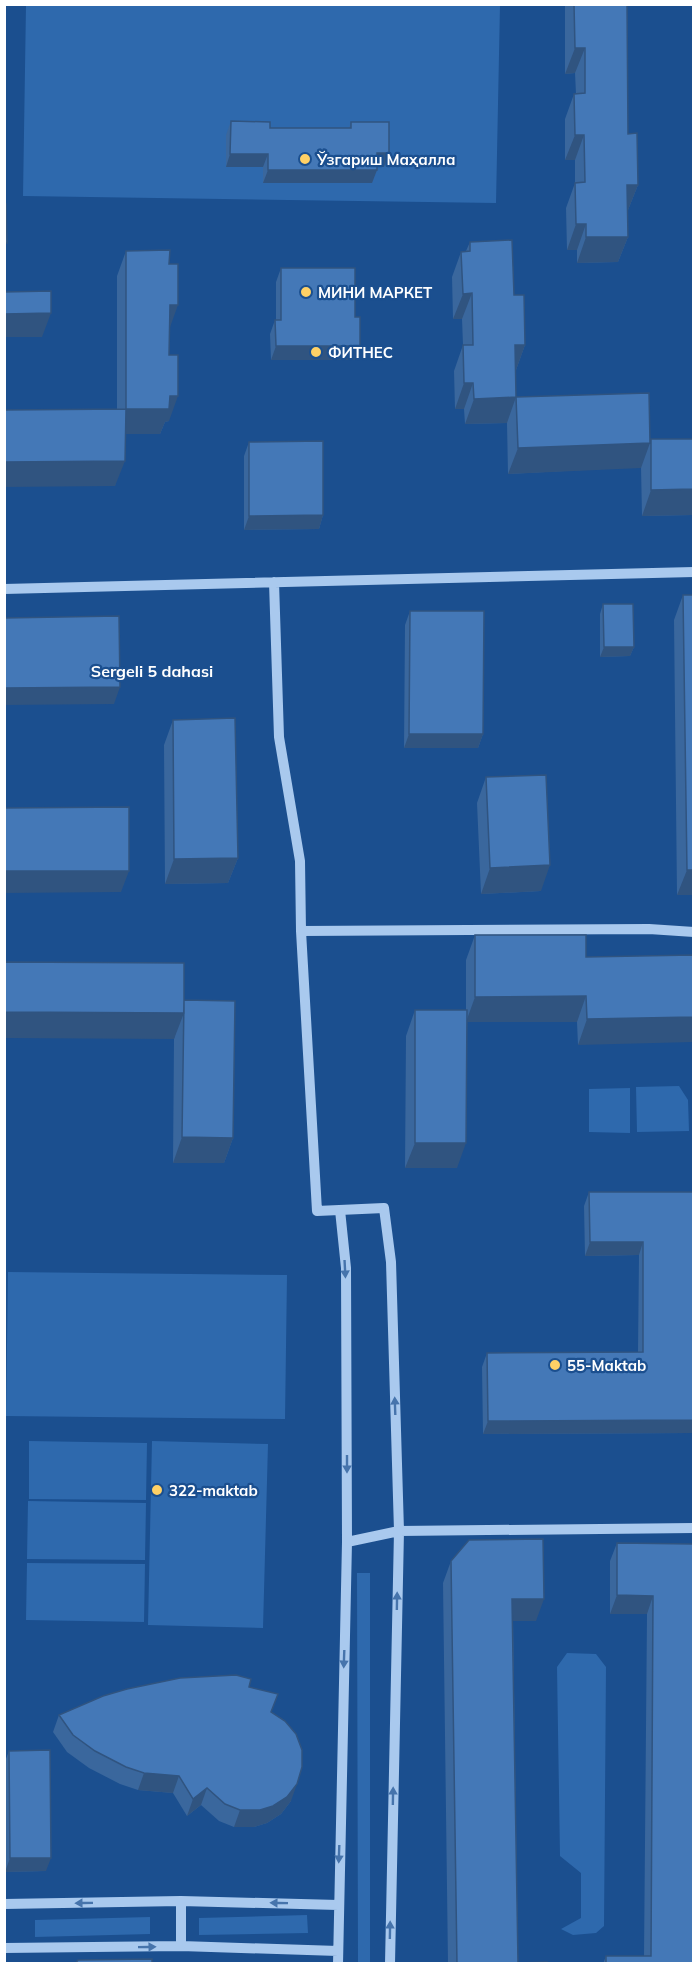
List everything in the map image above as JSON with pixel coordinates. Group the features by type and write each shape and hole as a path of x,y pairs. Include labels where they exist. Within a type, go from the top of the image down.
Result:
{"street":[{"path":"4,589 693,572"},
{"path":"274,582 279,737 300,861 301,930 317,1211 384,1208 391,1262 399,1531 390,1964"},
{"path":"301,930 650,929 693,932"},
{"path":"338,1964 347,1542 346,1268 339,1210"},
{"path":"347,1542 399,1531 693,1528"},
{"path":"4,1904 181,1901 338,1905"},
{"path":"181,1901 181,1946"},
{"path":"4,1948 181,1946 338,1951"}],"shaded area":[{"path":"26,5 500,5 496,203 23,196"},
{"path":"679,1086 688,1100 689,1131 637,1132 636,1087"},
{"path":"630,1088 630,1133 589,1132 589,1089"},
{"path":"8,1272 287,1275 285,1419 6,1416"},
{"path":"29,1441 147,1443 146,1500 29,1499"},
{"path":"152,1441 268,1444 263,1628 148,1625"},
{"path":"28,1501 146,1503 145,1560 27,1559"},
{"path":"27,1563 145,1564 144,1622 26,1620"},
{"path":"357,1573 370,1573 370,1964 358,1963"},
{"path":"567,1653 596,1654 606,1667 604,1926 596,1933 573,1935 561,1929 581,1918 581,1873 560,1856 557,1667"},
{"path":"307,1915 308,1933 199,1935 199,1918"},
{"path":"150,1917 150,1934 35,1937 35,1920"}],"building":[{"path":"4,4 5,4 4,150"},
{"path":"574,4 627,4 628,134 637,133 638,185 627,185 628,237 586,237 586,224 576,224 575,183 585,182 584,135 575,135 574,94 585,93 585,48 575,48"},
{"path":"231,121 270,122 270,128 351,128 351,122 389,122 389,153 377,153 377,170 268,170 268,154 230,154"},
{"path":"4,204 6,204 7,243 4,243"},
{"path":"512,240 514,295 524,295 525,345 515,345 516,397 474,399 473,383 464,383 463,345 473,345 472,293 463,294 461,252 470,251 470,242"},
{"path":"170,250 169,264 178,264 178,305 170,305 169,355 178,355 178,396 170,396 169,409 126,409 126,251"},
{"path":"281,268 355,268 355,317 360,317 360,346 276,346 275,320 281,320"},
{"path":"51,291 51,313 4,314 4,292"},
{"path":"649,393 650,443 518,448 516,397"},
{"path":"126,409 125,461 4,462 4,410"},
{"path":"651,439 693,439 693,489 651,490"},
{"path":"323,441 323,515 249,516 249,442"},
{"path":"683,595 693,595 693,870 687,870"},
{"path":"603,604 633,604 634,647 604,647"},
{"path":"410,611 484,611 483,734 409,734"},
{"path":"119,616 120,687 4,688 4,618"},
{"path":"235,718 238,858 174,859 173,720"},
{"path":"546,775 550,865 490,868 486,777"},
{"path":"129,807 129,871 4,871 4,808"},
{"path":"475,935 586,935 586,957 693,955 693,1017 587,1019 586,996 475,997"},
{"path":"4,962 184,963 184,1013 4,1012"},
{"path":"184,1000 235,1001 233,1138 182,1137"},
{"path":"415,1010 467,1010 466,1143 415,1143"},
{"path":"589,1192 693,1192 693,1420 488,1421 487,1353 643,1352 643,1242 590,1242"},
{"path":"543,1539 544,1599 512,1599 518,1963 547,1962 547,1964 457,1964 451,1561 469,1540"},
{"path":"617,1543 693,1544 693,1964 606,1964 606,1956 651,1956 653,1596 617,1595"},
{"path":"236,1675 251,1679 249,1687 278,1694 271,1712 285,1721 296,1734 302,1750 302,1767 297,1784 287,1797 273,1806 260,1810 240,1810 225,1804 207,1788 193,1799 179,1776 144,1773 126,1767 95,1751 73,1735 59,1715 103,1696 127,1689 180,1678"},
{"path":"50,1750 51,1858 10,1858 9,1751"},
{"path":"152,1959 152,1964 75,1964 78,1960"}],"place":[{"name":"Ўзгариш Маҳалла","path":"305,159"},
{"name":"МИНИ МАРКЕТ","path":"306,292"},
{"name":"ФИТНЕС","path":"316,352"},
{"name":"55-Maktab","path":"555,1365"},
{"name":"322-maktab","path":"157,1490"}],"district":[{"name":"Sergeli 5 dahasi","path":"152,671"}]}
